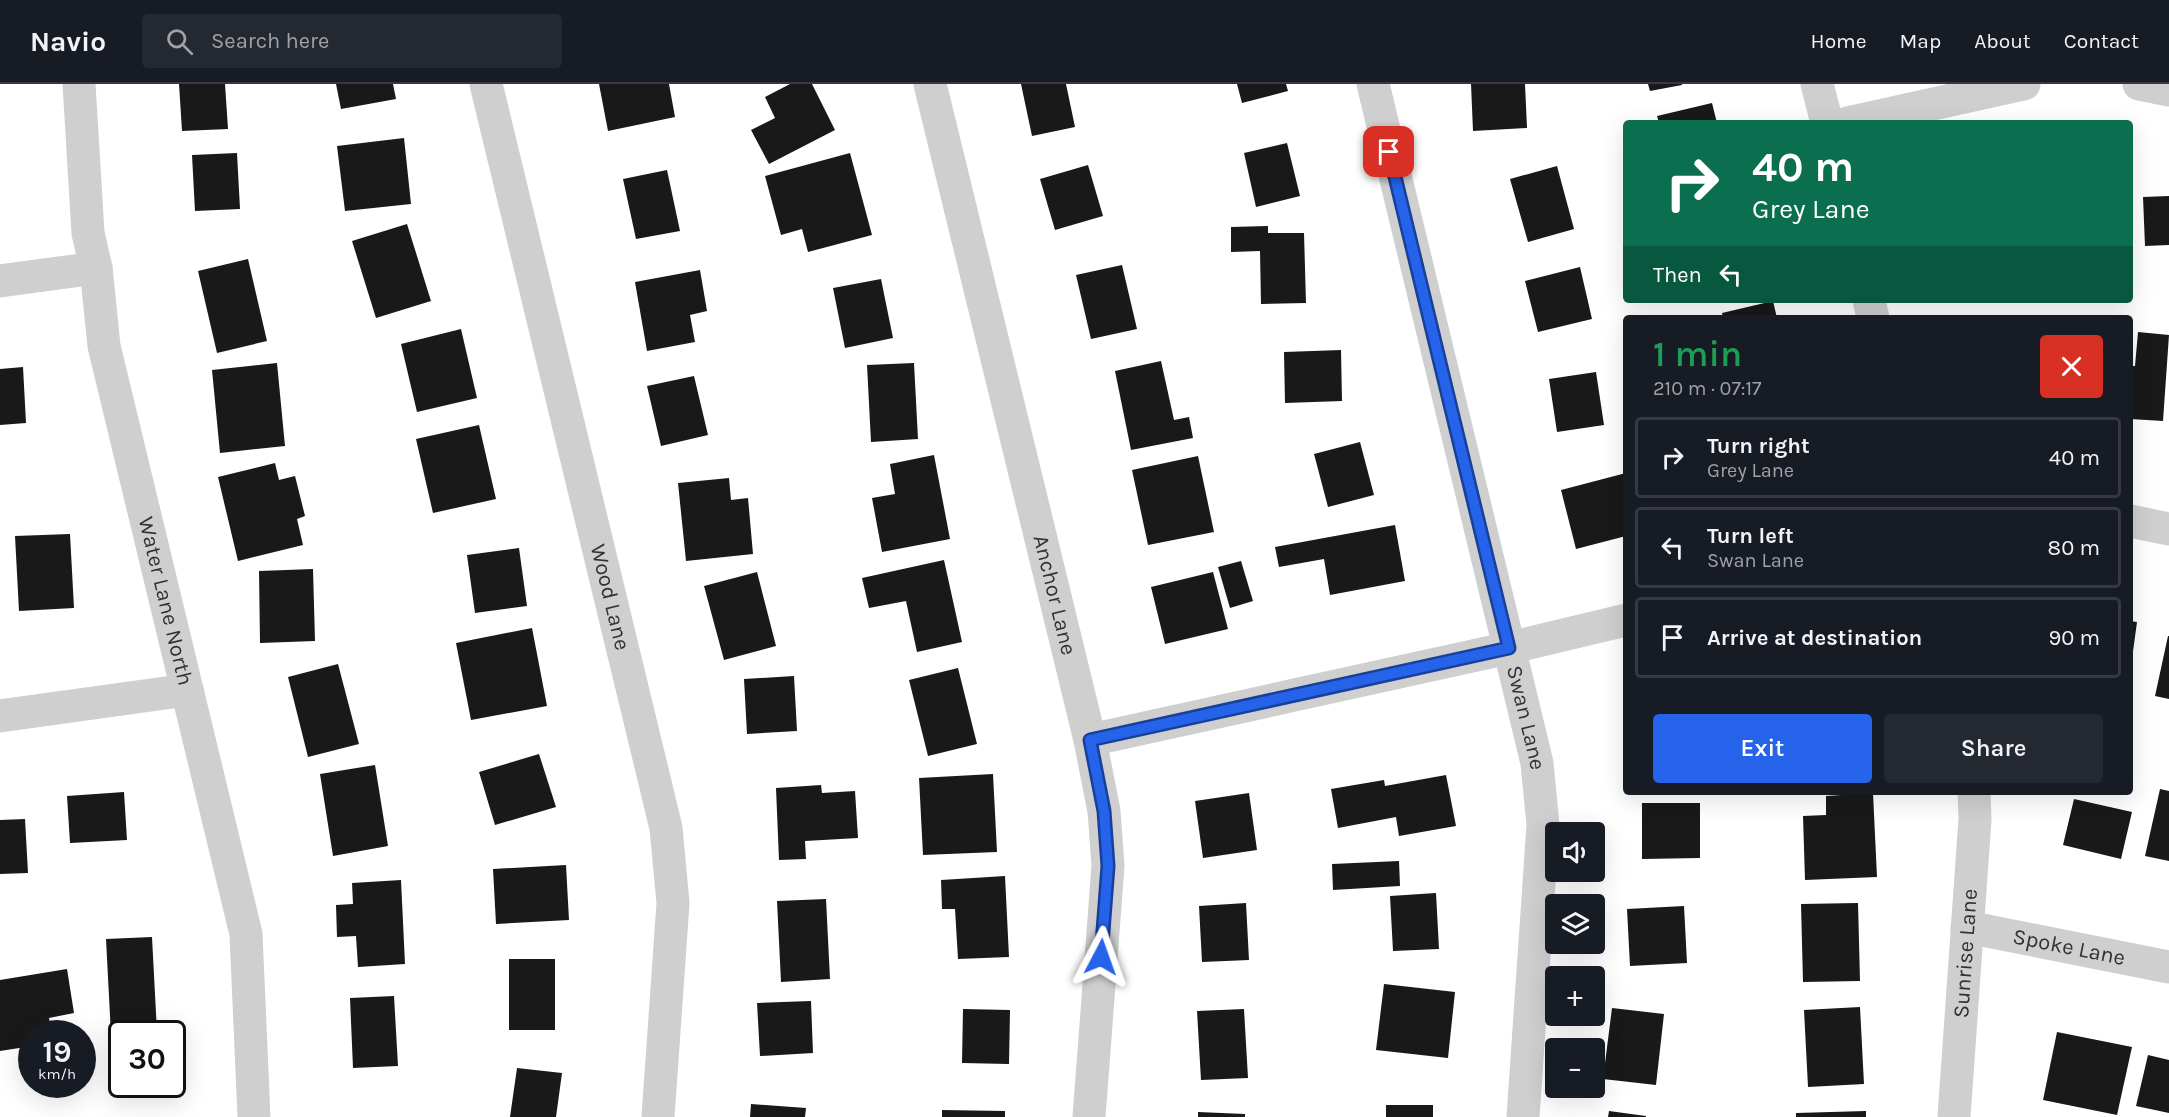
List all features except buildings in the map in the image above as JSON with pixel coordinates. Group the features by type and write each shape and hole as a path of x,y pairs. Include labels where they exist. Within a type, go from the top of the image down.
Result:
{"street":[{"name":"Water Lane North","path":"79,84 88,233 96,268 104,346 246,934 253,1117"},
{"name":"Wood Lane","path":"486,84 666,828 673,903 658,1117"},
{"name":"Anchor Lane","path":"930,84 1090,740 1104,811 1108,866 1089,1117"},
{"name":"Swan Lane","path":"1373,84 1537,763 1543,825 1523,1117"},
{"path":"1817,84 1826,120"},
{"path":"1861,120 2024,84"},
{"path":"2139,84 2169,90"},
{"path":"0,281 96,268"},
{"path":"2133,522 2169,529"},
{"path":"1090,740 1623,621"},
{"path":"0,716 187,690"},
{"name":"Sunrise Lane","path":"1954,1117 1975,819 1974,795"},
{"name":"Spoke Lane","path":"1967,927 2169,967"}],"route":[{"path":"1101,957 1108,866 1104,811 1090,740 1509,648 1389,152"}]}
